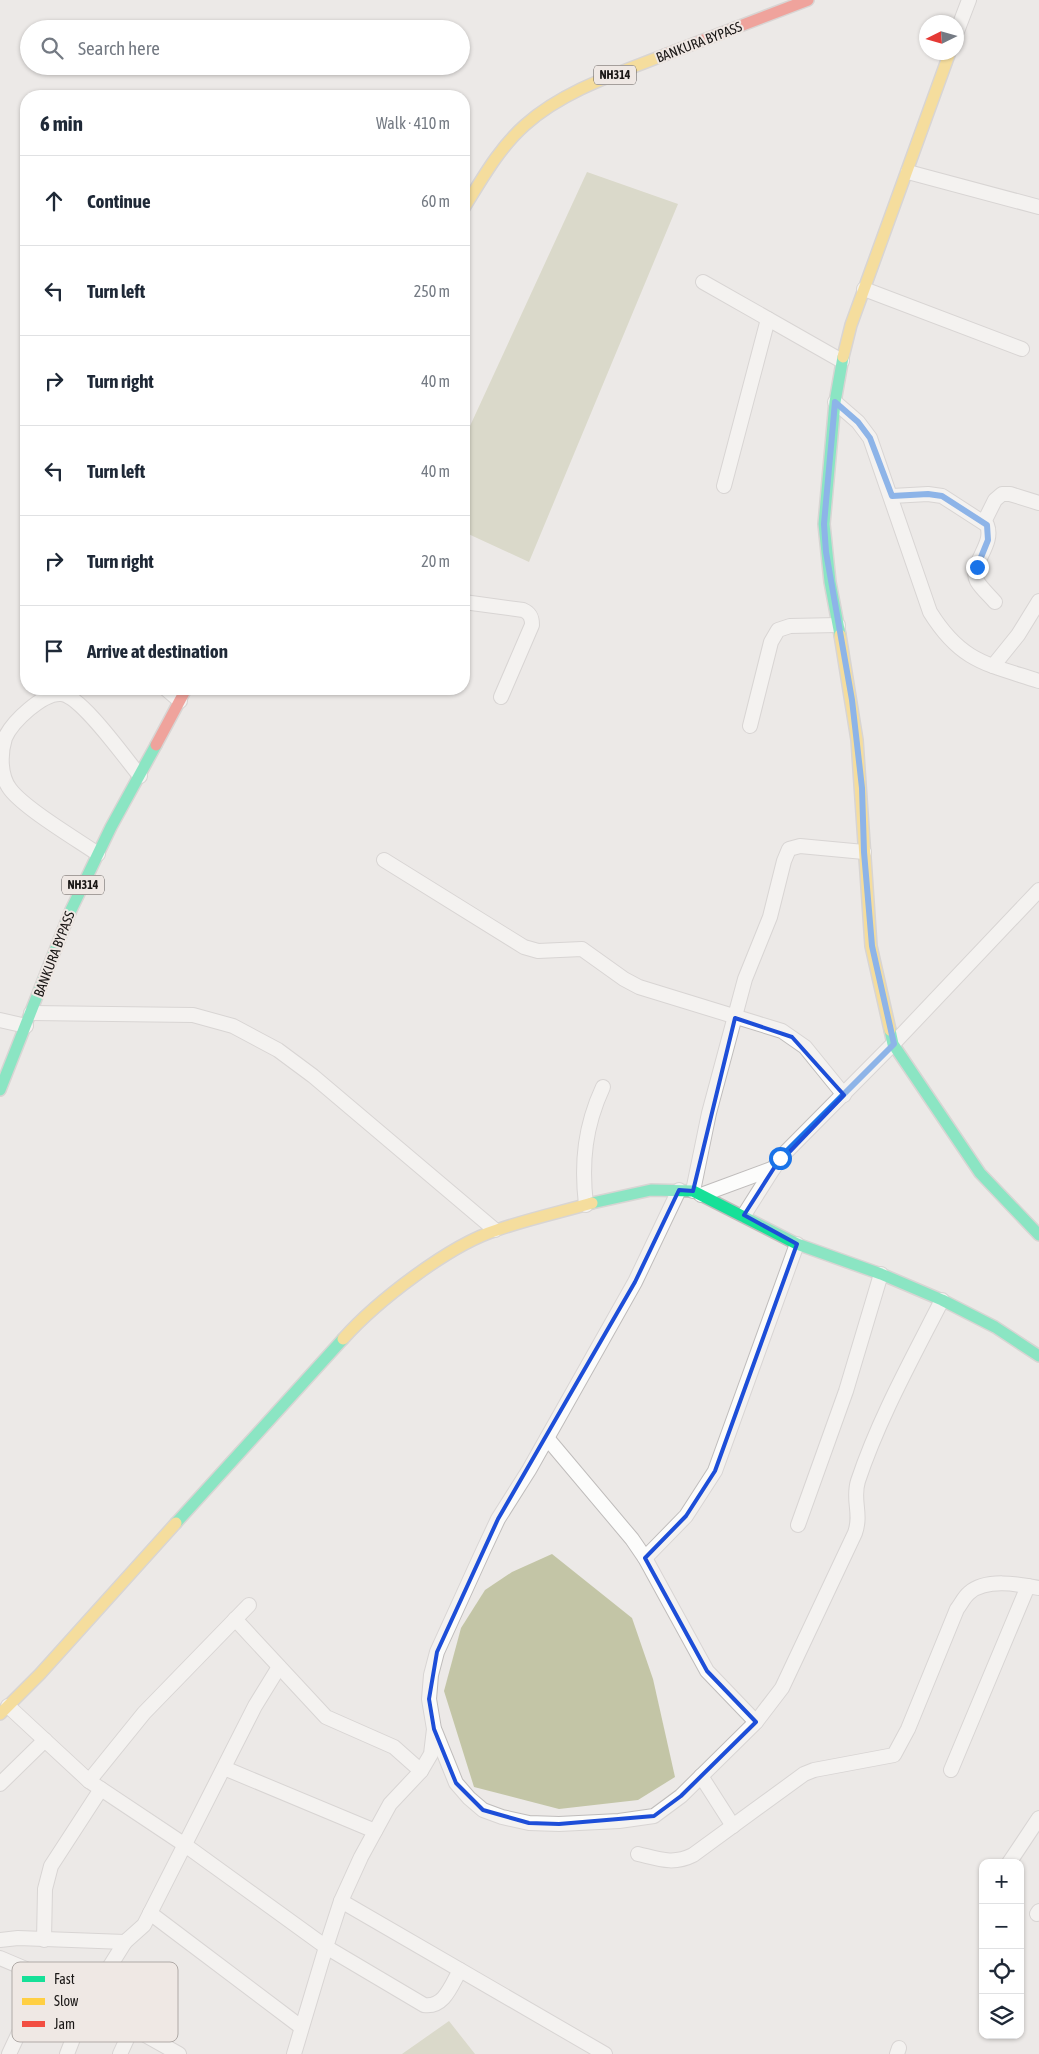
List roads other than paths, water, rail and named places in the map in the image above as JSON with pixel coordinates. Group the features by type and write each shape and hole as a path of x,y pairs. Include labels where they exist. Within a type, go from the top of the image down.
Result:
{"main road":[{"name":"BANKURA BYPASS","path":"470,198 487,171 510,142 535,117 565,97 614,75 808,0"},
{"path":"947,60 864,289 842,361 835,402 824,524 830,582 852,700 857,740 862,788 864,852 872,946 894,1044 980,1173 1039,1235"},
{"name":"BANKURA BYPASS","path":"0,1090 71,910 98,854 183,695"},
{"path":"4,1710 352,1329 411,1279 450,1253 495,1230 586,1205 651,1190 679,1190 697,1193 744,1215 797,1244 881,1274 942,1300 995,1327 1039,1356"}],"street":[{"path":"963,15 969,0"},
{"path":"908,172 1039,207"},
{"path":"703,282 842,361"},
{"path":"864,289 1022,349"},
{"path":"724,486 768,319"},
{"path":"835,402 858,422 870,438 892,496 930,612 943,632 962,651 977,661 1039,681"},
{"path":"892,496 928,494 942,496 984,522 990,534 975,574 977,581 995,602"},
{"path":"984,522 995,500 1002,494 1010,494 1039,503"},
{"path":"993,666 1018,635 1039,601"},
{"path":"470,603 523,610 528,612 532,619 532,625 501,696"},
{"path":"750,726 771,642 778,630 790,626 838,625"},
{"path":"51,695 39,700 17,722 5,738 1,755 2,773 9,789 21,800 98,854"},
{"path":"65,695 78,701 140,776"},
{"path":"774,1168 697,1193 709,1113 734,1018 749,966 770,918 784,861 789,850 800,846 864,852"},
{"path":"384,860 524,947 538,951 582,948 624,979 639,987 734,1018 782,1031 805,1047 844,1095"},
{"path":"744,1215 780,1158 894,1044 1039,890"},
{"path":"0,1020 193,1015 233,1026 278,1050 313,1076 495,1230"},
{"path":"586,1205 583,1183 584,1147 593,1109 604,1087"},
{"path":"294,2054 341,1902 390,1804 421,1771 431,1754 434,1729 430,1699 431,1675 437,1652 498,1519 547,1438 635,1282 679,1190"},
{"path":"645,1558 686,1516 715,1471 797,1244"},
{"path":"798,1525 846,1391 881,1274"},
{"path":"434,1729 456,1783 483,1810 502,1817 529,1823 619,1821 654,1816 681,1796 756,1722 782,1688 859,1520 855,1492 858,1480 889,1406 942,1300"},
{"path":"547,1438 645,1558 707,1671 756,1722"},
{"path":"638,1854 670,1862 682,1860 694,1855 804,1774 814,1770 894,1755 908,1729 957,1609 967,1594 978,1587 992,1584 1033,1587 951,1770"},
{"path":"89,1781 144,1713 248,1605"},
{"path":"235,1619 326,1717 394,1747 421,1771"},
{"path":"113,1962 125,1942 144,1925 255,1706 279,1667"},
{"path":"4,1710 45,1740 89,1781 185,1844 326,1947 424,2005 433,2006 442,2001 460,1970"},
{"path":"0,1784 45,1740"},
{"path":"224,1768 375,1831"},
{"path":"701,1776 734,1826"},
{"path":"44,1940 45,1889 50,1866 101,1788"},
{"path":"1012,1859 1039,1818"},
{"path":"341,1902 605,2054"},
{"path":"150,1912 301,2027"},
{"path":"0,1940 18,1938 125,1942"},
{"path":"9,2054 15,2042"},
{"path":"67,2054 72,2042"},
{"path":"120,2054 126,2042"},
{"path":"157,2042 179,2054"}]}
